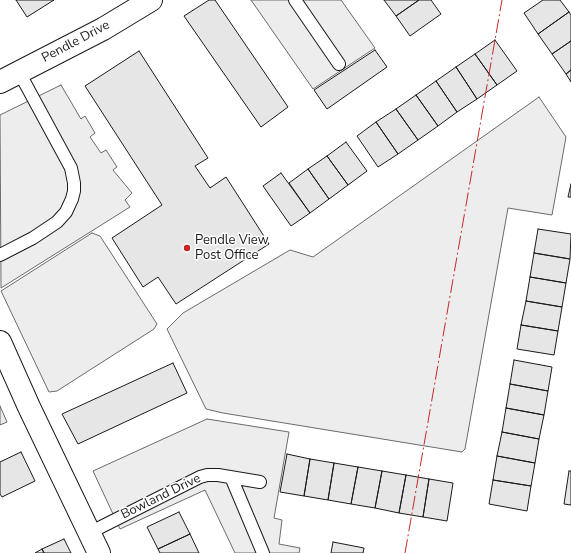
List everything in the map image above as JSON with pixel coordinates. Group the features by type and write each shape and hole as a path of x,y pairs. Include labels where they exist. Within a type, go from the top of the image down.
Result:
{"street":[{"name":"Pendle Drive","path":"0,82 103,29 152,0"},
{"path":"0,342 6,372 99,553"}],"lane":[{"path":"295,0 339,64"},
{"path":"0,255 33,238 57,222 66,212 74,191 71,168 19,72"},
{"name":"Bowland Drive","path":"89,532 200,477 207,475 260,482"},
{"path":"231,477 263,553"}],"shaded area":[{"path":"251,0 341,0 375,48 313,89"},
{"path":"61,85 81,119 85,116 95,133 90,137 101,153 106,150 117,167 113,170 132,193 125,200 130,207 1,288 0,115"},
{"path":"539,97 566,137 552,215 508,208 465,449 462,452 206,409 167,329 183,313 290,250 313,257"},
{"path":"92,233 100,236 157,324 154,329 57,391 49,392 1,291"},
{"path":"0,406 7,422 0,425"},
{"path":"207,419 289,432 274,518 282,520 279,544 300,548 299,553 235,553 205,490 120,529 93,471"}],"building":[{"path":"16,0 54,0 27,17"},
{"path":"209,0 215,0 288,107 261,127 184,16"},
{"path":"384,0 419,0 396,16"},
{"path":"419,0 431,0 441,14 410,36 396,16"},
{"path":"543,0 560,0 569,12 538,34 524,13"},
{"path":"569,12 571,15 571,41 552,54 538,34"},
{"path":"495,40 517,71 497,85 475,54"},
{"path":"571,41 571,70 566,74 552,54"},
{"path":"375,50 387,67 327,109 314,90"},
{"path":"139,51 208,158 195,166 210,188 226,177 269,244 176,304 158,277 143,287 112,238 162,205 85,86"},
{"path":"475,54 497,85 477,99 456,67"},
{"path":"456,67 477,99 457,112 436,81"},
{"path":"571,70 571,82 566,74"},
{"path":"436,81 457,112 438,126 416,95"},
{"path":"416,95 438,126 418,140 396,109"},
{"path":"396,109 418,140 398,154 376,122"},
{"path":"376,122 398,154 378,167 357,136"},
{"path":"346,142 367,171 348,185 327,156"},
{"path":"327,156 348,185 329,199 308,169"},
{"path":"308,169 329,199 310,213 289,183"},
{"path":"281,173 310,213 291,226 263,186"},
{"path":"571,184 571,197 568,197"},
{"path":"538,229 571,234 570,259 534,253"},
{"path":"534,253 570,259 566,283 530,277"},
{"path":"530,277 566,283 562,307 526,301"},
{"path":"526,301 562,307 558,331 521,325"},
{"path":"521,325 558,331 554,355 517,349"},
{"path":"514,360 552,367 548,391 510,384"},
{"path":"173,363 187,393 78,444 62,414"},
{"path":"510,384 548,391 544,415 506,408"},
{"path":"506,408 544,415 539,439 502,432"},
{"path":"502,432 539,439 535,463 497,456"},
{"path":"21,452 35,481 2,497 0,494 0,462"},
{"path":"287,454 310,459 304,496 280,492"},
{"path":"497,456 535,463 531,486 493,480"},
{"path":"310,459 334,463 328,500 304,496"},
{"path":"334,463 358,467 351,504 328,500"},
{"path":"358,467 382,471 375,508 351,504"},
{"path":"382,471 406,475 399,513 375,508"},
{"path":"569,471 571,471 571,505 564,504"},
{"path":"406,475 429,479 423,517 399,513"},
{"path":"429,479 453,483 447,521 423,517"},
{"path":"493,480 531,486 527,511 489,504"},
{"path":"179,512 190,534 158,549 147,527"},
{"path":"190,534 199,553 160,553 158,549"},
{"path":"64,539 71,553 44,553 42,549"},
{"path":"333,542 364,548 363,553 331,553"},
{"path":"42,549 44,553 35,553"}],"power":[{"path":"405,553 502,0"}],"place":[{"name":"Pendle View Post Office","path":"187,248"}]}
